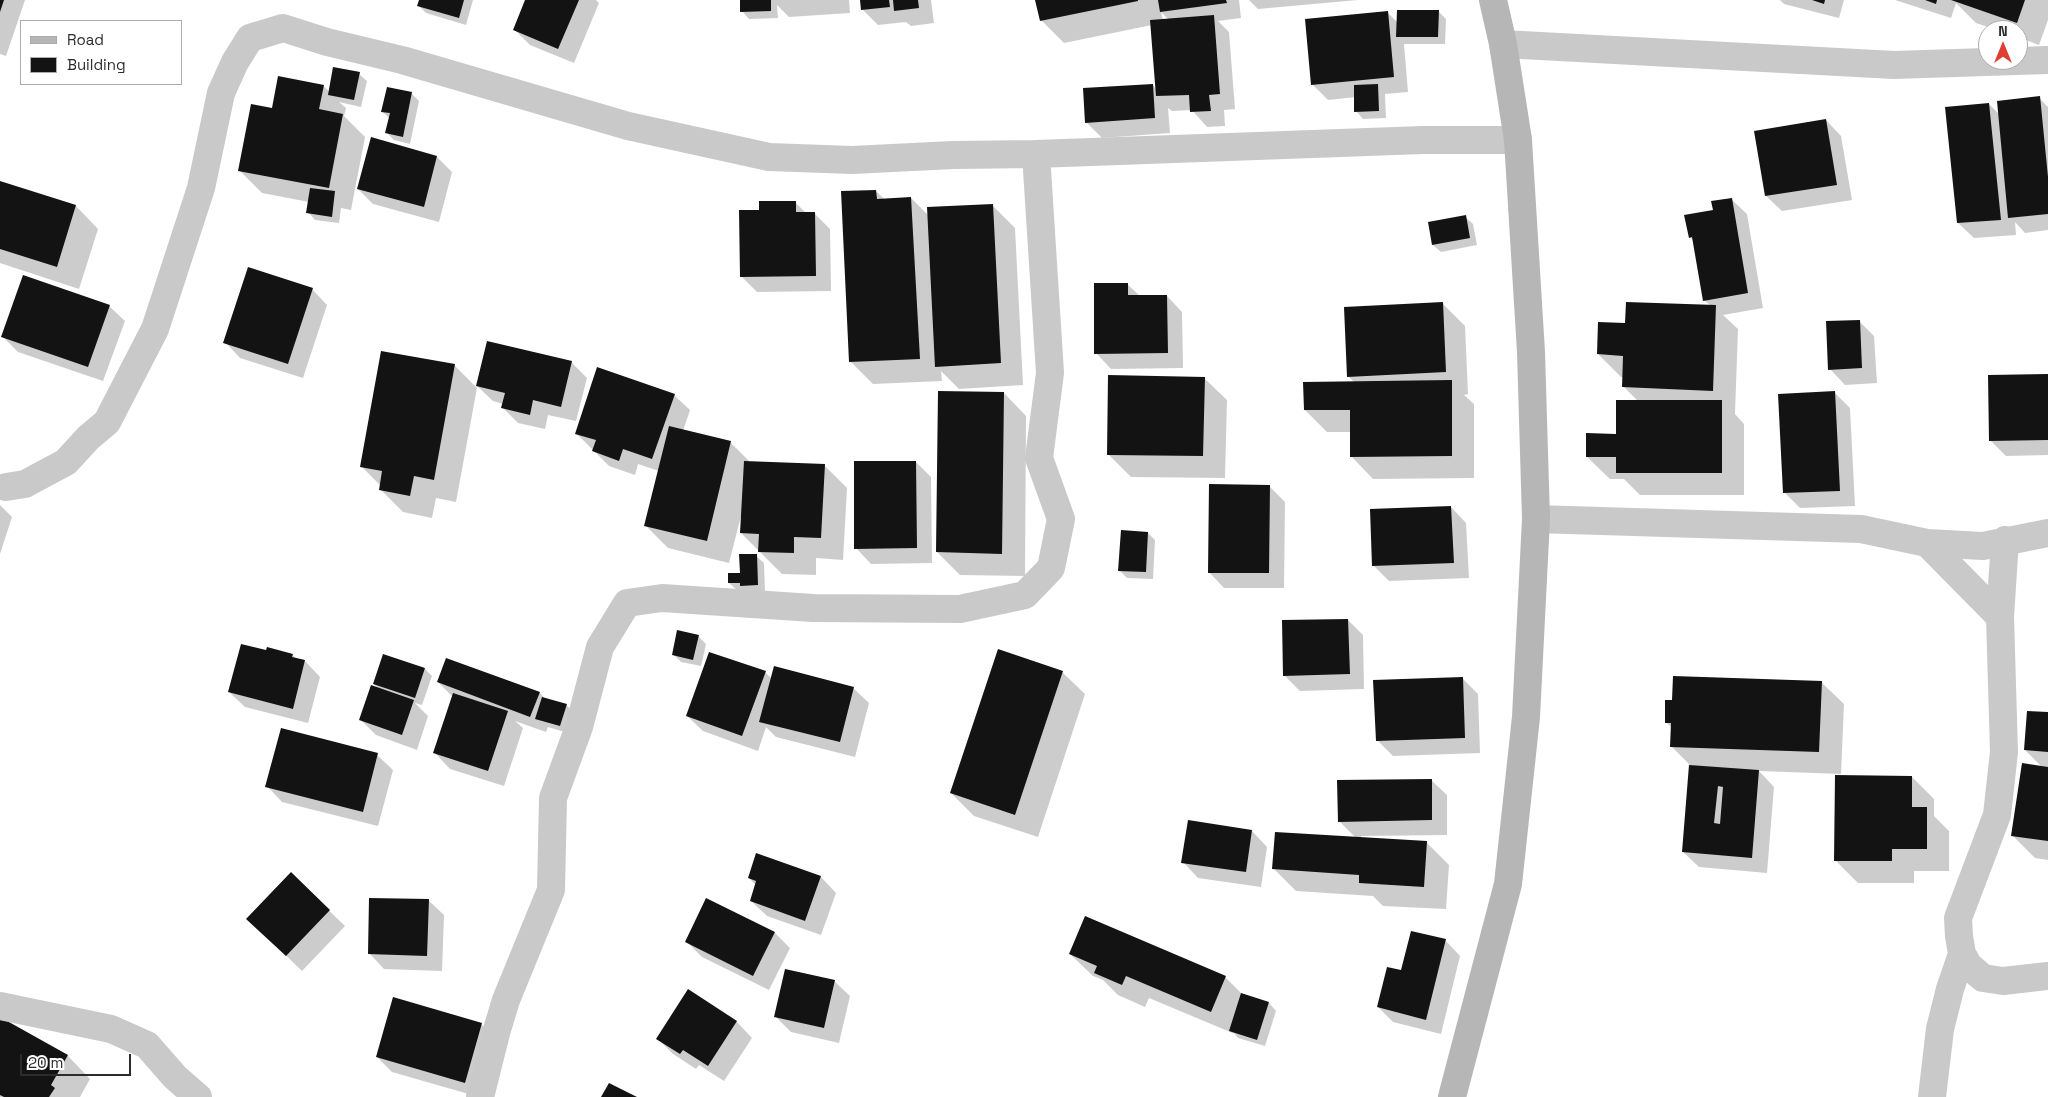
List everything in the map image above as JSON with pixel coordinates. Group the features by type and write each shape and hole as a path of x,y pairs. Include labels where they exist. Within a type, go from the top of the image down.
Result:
{"street":[{"path":"1452,1097 1508,884 1526,717 1536,519 1531,352 1518,140 1503,44 1493,0"},
{"path":"6,488 26,484 66,462 88,438 108,422 155,329 201,188 221,93 235,62 250,38 283,28 327,42 402,60 628,126 769,157 852,160 1423,140 1518,140"},
{"path":"1503,44 1894,65 2048,60"},
{"path":"480,1097 506,1000 551,890 552,798 580,726 600,648 627,603 662,598 813,608 960,610 1024,595 1052,568 1061,519 1039,458 1050,374 1036,154"},
{"path":"1536,519 1861,529 1928,543 1983,546 2005,540 2048,533"},
{"path":"2005,540 2000,617 2003,761 1997,815 1958,918 1962,954 1968,966 1983,978 2003,981 2048,976"},
{"path":"1928,543 2000,617"},
{"path":"1932,1097 1940,1029 1962,954"},
{"path":"0,1006 111,1029 147,1045 175,1077 198,1097"}],"building":[{"path":"0,0 4,0 0,12"},
{"path":"419,0 464,0 459,18 417,6"},
{"path":"525,0 579,0 558,49 513,30"},
{"path":"740,0 771,0 771,11 740,12"},
{"path":"860,0 889,0 890,7 861,10"},
{"path":"893,0 918,0 919,8 894,11"},
{"path":"1035,0 1138,0 1138,1 1040,21"},
{"path":"1158,0 1226,0 1227,3 1160,12"},
{"path":"1812,0 1825,0 1824,4"},
{"path":"1925,0 1937,0 1936,4"},
{"path":"1951,0 2025,0 2018,20 2008,20"},
{"path":"1397,10 1439,10 1438,37 1396,37"},
{"path":"1388,11 1394,77 1311,85 1305,19"},
{"path":"1214,15 1220,94 1209,95 1211,111 1190,112 1189,95 1156,96 1150,20"},
{"path":"333,67 360,72 354,100 328,95"},
{"path":"278,76 324,85 319,109 343,114 329,188 238,171 251,104 272,108"},
{"path":"1153,84 1155,118 1085,123 1083,88"},
{"path":"1378,84 1379,111 1354,112 1354,85"},
{"path":"387,87 412,92 403,137 385,133 390,113 381,112"},
{"path":"2040,96 2048,177 2048,214 2008,218 1997,101"},
{"path":"1989,103 2001,220 1957,223 1945,107"},
{"path":"1826,119 1837,185 1765,196 1754,131"},
{"path":"371,137 437,156 424,207 357,189"},
{"path":"0,181 76,205 57,267 0,249"},
{"path":"310,188 335,191 332,217 306,213"},
{"path":"876,190 877,199 911,197 920,359 849,362 841,191"},
{"path":"1732,198 1748,293 1703,301 1692,237 1689,238 1684,215 1713,210 1711,201"},
{"path":"759,201 796,201 796,212 815,212 816,276 740,277 739,210 759,210"},
{"path":"993,204 1001,363 935,367 927,207"},
{"path":"1466,215 1470,238 1432,245 1428,222"},
{"path":"248,267 313,288 288,364 223,343"},
{"path":"23,275 110,305 88,367 1,337"},
{"path":"1094,283 1128,283 1128,295 1167,295 1168,353 1094,354"},
{"path":"1443,302 1446,372 1347,377 1344,307"},
{"path":"1626,302 1716,305 1713,391 1622,387 1623,356 1597,354 1598,322 1625,323"},
{"path":"1860,320 1862,368 1828,370 1826,321"},
{"path":"487,341 572,361 561,407 533,400 530,415 501,408 505,393 476,386"},
{"path":"381,351 455,364 434,480 414,476 410,496 379,490 382,471 360,467"},
{"path":"597,367 675,394 652,459 623,449 619,461 592,451 596,440 575,434"},
{"path":"2048,374 2048,440 1989,441 1988,375"},
{"path":"1108,375 1205,377 1203,456 1107,455"},
{"path":"1452,380 1452,456 1350,457 1350,410 1304,410 1303,382"},
{"path":"938,391 1004,392 1002,554 936,552"},
{"path":"1835,391 1840,491 1783,493 1778,394"},
{"path":"1616,400 1722,400 1722,473 1616,473 1616,457 1586,457 1586,433 1616,434"},
{"path":"669,426 731,441 707,541 644,526"},
{"path":"744,461 825,464 821,538 794,537 794,553 758,552 759,534 740,533"},
{"path":"854,461 916,461 917,548 854,549"},
{"path":"1209,484 1270,485 1269,573 1208,573"},
{"path":"1451,506 1454,563 1372,566 1370,509"},
{"path":"1121,530 1148,532 1146,572 1118,571"},
{"path":"739,554 757,554 758,585 740,586 740,583 728,583 728,573 740,573"},
{"path":"1348,619 1350,674 1283,676 1282,620"},
{"path":"677,630 699,635 693,660 672,655"},
{"path":"241,644 266,650 267,647 293,654 292,657 305,660 293,709 228,692"},
{"path":"998,649 1063,671 1015,815 950,793"},
{"path":"709,652 766,671 742,736 686,716"},
{"path":"383,654 425,668 415,698 373,684"},
{"path":"446,658 540,692 530,717 437,682"},
{"path":"774,666 854,687 840,742 759,722"},
{"path":"1673,676 1822,681 1819,752 1670,747 1671,723 1665,723 1665,700 1672,700"},
{"path":"1463,677 1465,738 1376,741 1373,680"},
{"path":"371,685 414,700 402,735 359,720"},
{"path":"453,693 508,711 488,771 433,753"},
{"path":"542,697 567,704 560,726 535,719"},
{"path":"2027,711 2048,712 2048,752 2024,750"},
{"path":"281,728 378,753 363,812 265,787"},
{"path":"2022,763 2048,767 2048,841 2011,836"},
{"path":"1689,765 1759,770 1752,858 1682,852","holes":["1718,786 1723,787 1720,824 1714,823"]},
{"path":"1835,775 1912,776 1912,807 1927,807 1927,849 1892,849 1892,861 1834,861"},
{"path":"1432,779 1432,820 1338,822 1337,780"},
{"path":"1188,820 1252,830 1246,872 1181,863"},
{"path":"1275,832 1427,841 1424,887 1359,883 1359,875 1272,869"},
{"path":"756,853 821,876 805,921 750,901 756,881 748,878"},
{"path":"291,872 330,910 286,956 246,919"},
{"path":"369,898 429,899 427,956 368,954"},
{"path":"706,898 775,932 753,976 685,942"},
{"path":"1085,916 1226,976 1211,1012 1126,976 1122,985 1094,973 1097,966 1069,954"},
{"path":"1411,931 1446,939 1426,1020 1377,1007 1387,967 1401,970"},
{"path":"785,969 835,980 824,1028 774,1017"},
{"path":"688,989 737,1021 708,1066 683,1050 680,1054 656,1039"},
{"path":"1241,993 1269,1002 1257,1040 1229,1031"},
{"path":"393,997 482,1023 465,1083 376,1057"},
{"path":"0,1017 68,1055 51,1085 55,1088 49,1097 4,1097 0,1095"},
{"path":"609,1083 637,1097 601,1097"}]}
